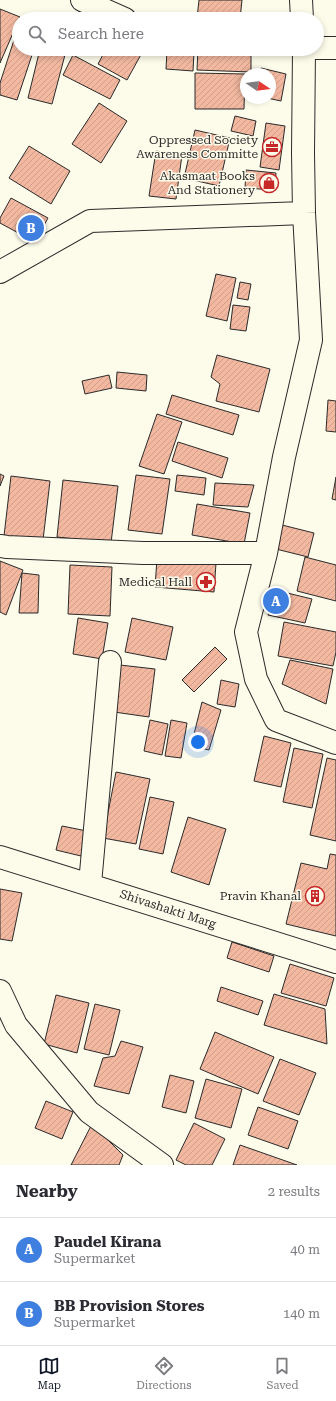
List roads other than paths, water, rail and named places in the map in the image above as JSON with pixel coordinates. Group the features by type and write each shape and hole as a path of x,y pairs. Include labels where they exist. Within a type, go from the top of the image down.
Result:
{"street":[{"path":"82,0 109,12"},
{"path":"301,0 302,12"},
{"path":"324,48 336,48"},
{"path":"304,56 302,153 311,340 284,457 266,553 246,632 256,679 276,720 336,743"},
{"path":"0,272 90,221 304,213"},
{"path":"0,546 143,553 266,553"},
{"path":"90,884 110,662"},
{"name":"Shivashakti Marg","path":"0,857 336,962"},
{"path":"0,991 16,1025 89,1112 162,1165"}],"place":[{"name":"Oppressed Society Awareness Committe","path":"272,147"},
{"name":"Akasmaat Books And Stationery","path":"269,183"},
{"name":"BB Provision Stores","path":"31,228"},
{"name":"Medical Hall","path":"206,582"},
{"name":"Paudel Kirana","path":"276,601"},
{"name":"Pravin Khanal","path":"315,896"}]}
